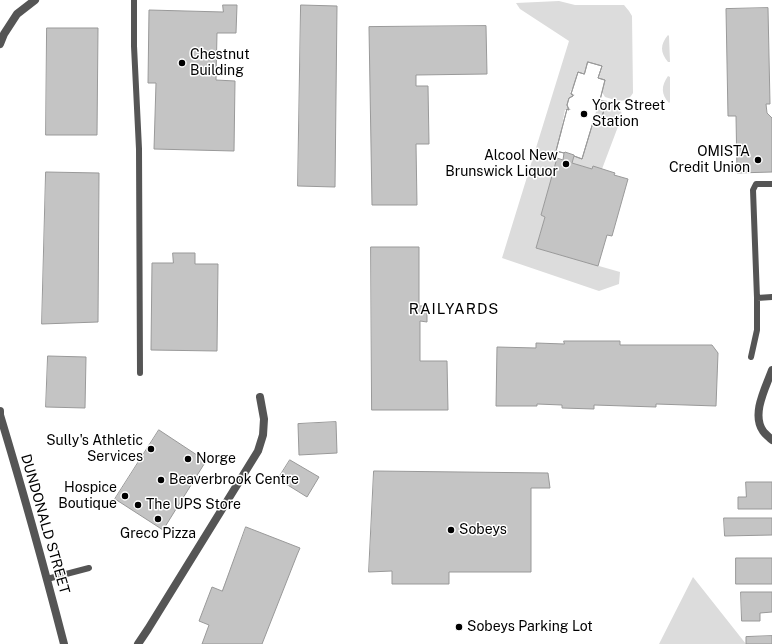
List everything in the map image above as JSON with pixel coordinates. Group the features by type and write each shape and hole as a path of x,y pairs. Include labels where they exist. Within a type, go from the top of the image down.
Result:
{"street":[{"path":"0,44 4,34 17,14 35,0"},
{"path":"772,370 760,405 758,419 763,431 772,440"},
{"path":"138,644 258,451 263,435 264,419 260,397"},
{"name":"DUNDONALD STREET","path":"0,411 26,501 64,644"}],"lane":[{"path":"134,0 134,46 139,160 140,373"},
{"path":"751,356 757,330 753,190 756,184 772,184"},
{"path":"757,298 772,298"},
{"path":"47,579 89,568"}],"shaded area":[{"path":"559,1 575,5 624,5 632,16 633,93 627,99 620,101 605,97 602,92 605,81 598,78 602,66 588,62 584,74 577,73 574,86 570,92 575,95 569,98 567,105 571,110 565,110 562,131 556,151 559,152 541,215 545,217 536,248 620,272 619,284 599,291 502,258 569,41 520,9 516,3"},
{"path":"668,35 670,62 668,62 662,52 662,45"},
{"path":"668,76 670,77 669,103 663,93 664,83"},
{"path":"604,100 619,106 622,116 602,169 593,166 592,169 572,163 574,156 582,158 599,102"},
{"path":"693,577 746,644 659,644"}],"building":[{"name":"Chestnut Building","path":"223,5 237,5 236,33 217,33 216,80 235,81 234,151 154,149 156,83 148,83 149,10 223,12"},
{"path":"301,5 337,6 335,187 298,186"},
{"path":"768,8 770,104 766,104 767,113 772,118 772,172 737,173 736,116 728,116 726,9"},
{"path":"486,26 487,74 416,75 416,86 428,86 429,144 416,144 417,205 372,205 369,27"},
{"path":"47,28 98,28 97,135 46,135"},
{"name":"Alcool New Brunswick Liquor","path":"588,62 602,66 598,78 605,80 600,100 606,102 601,121 594,119 582,159 574,156 572,163 592,169 593,166 628,179 612,236 607,235 598,266 536,248 545,217 541,215 557,158 563,160 564,153 556,151 567,109 569,110 567,105 569,98 573,96 571,94 578,72 584,74"},
{"name":"York Street Station","path":"588,62 602,66 598,78 605,80 600,100 606,102 601,121 594,119 582,159 565,152 556,151 567,109 569,110 567,105 569,98 573,96 571,94 578,72 584,74"},
{"path":"46,172 99,173 98,322 42,324"},
{"path":"371,247 419,247 419,306 427,306 427,322 420,321 420,361 447,361 448,410 372,410"},
{"path":"173,253 195,253 195,264 218,264 217,351 151,350 152,263 173,263"},
{"path":"564,341 620,341 620,345 712,345 718,353 716,406 656,404 656,407 594,405 594,409 562,408 562,405 537,404 537,406 496,406 497,347 536,348 536,343 564,344"},
{"path":"48,356 86,357 85,408 46,407"},
{"path":"336,422 337,453 299,455 298,424"},
{"name":"Beaverbrook Centre","path":"159,430 206,461 163,530 115,499"},
{"path":"290,460 319,477 307,497 278,479"},
{"name":"Sobeys","path":"374,471 548,473 550,488 531,488 531,572 449,572 449,584 392,584 392,571 369,572"},
{"path":"746,482 772,482 772,509 738,509 738,497 746,497"},
{"path":"724,518 772,518 772,535 725,536"},
{"path":"246,527 300,548 262,644 202,644 209,625 199,621 212,587 222,591"},
{"path":"736,558 772,558 772,584 736,584"},
{"path":"741,592 772,592 772,612 760,613 760,621 742,621"},
{"path":"772,636 772,644 746,644 746,637"}],"place":[{"name":"Chestnut Building","path":"182,63"},
{"name":"York Street Station","path":"584,114"},
{"name":"OMISTA Credit Union","path":"758,160"},
{"name":"Alcool New Brunswick Liquor","path":"566,164"},
{"name":"Sully's Athletic Services","path":"151,449"},
{"name":"Norge","path":"188,459"},
{"name":"Beaverbrook Centre","path":"161,480"},
{"name":"Hospice Boutique","path":"125,496"},
{"name":"The UPS Store","path":"138,505"},
{"name":"Greco Pizza","path":"158,519"},
{"name":"Sobeys","path":"451,530"},
{"name":"Sobeys Parking Lot","path":"459,627"}],"district":[{"name":"RAILYARDS","path":"454,309"}]}
